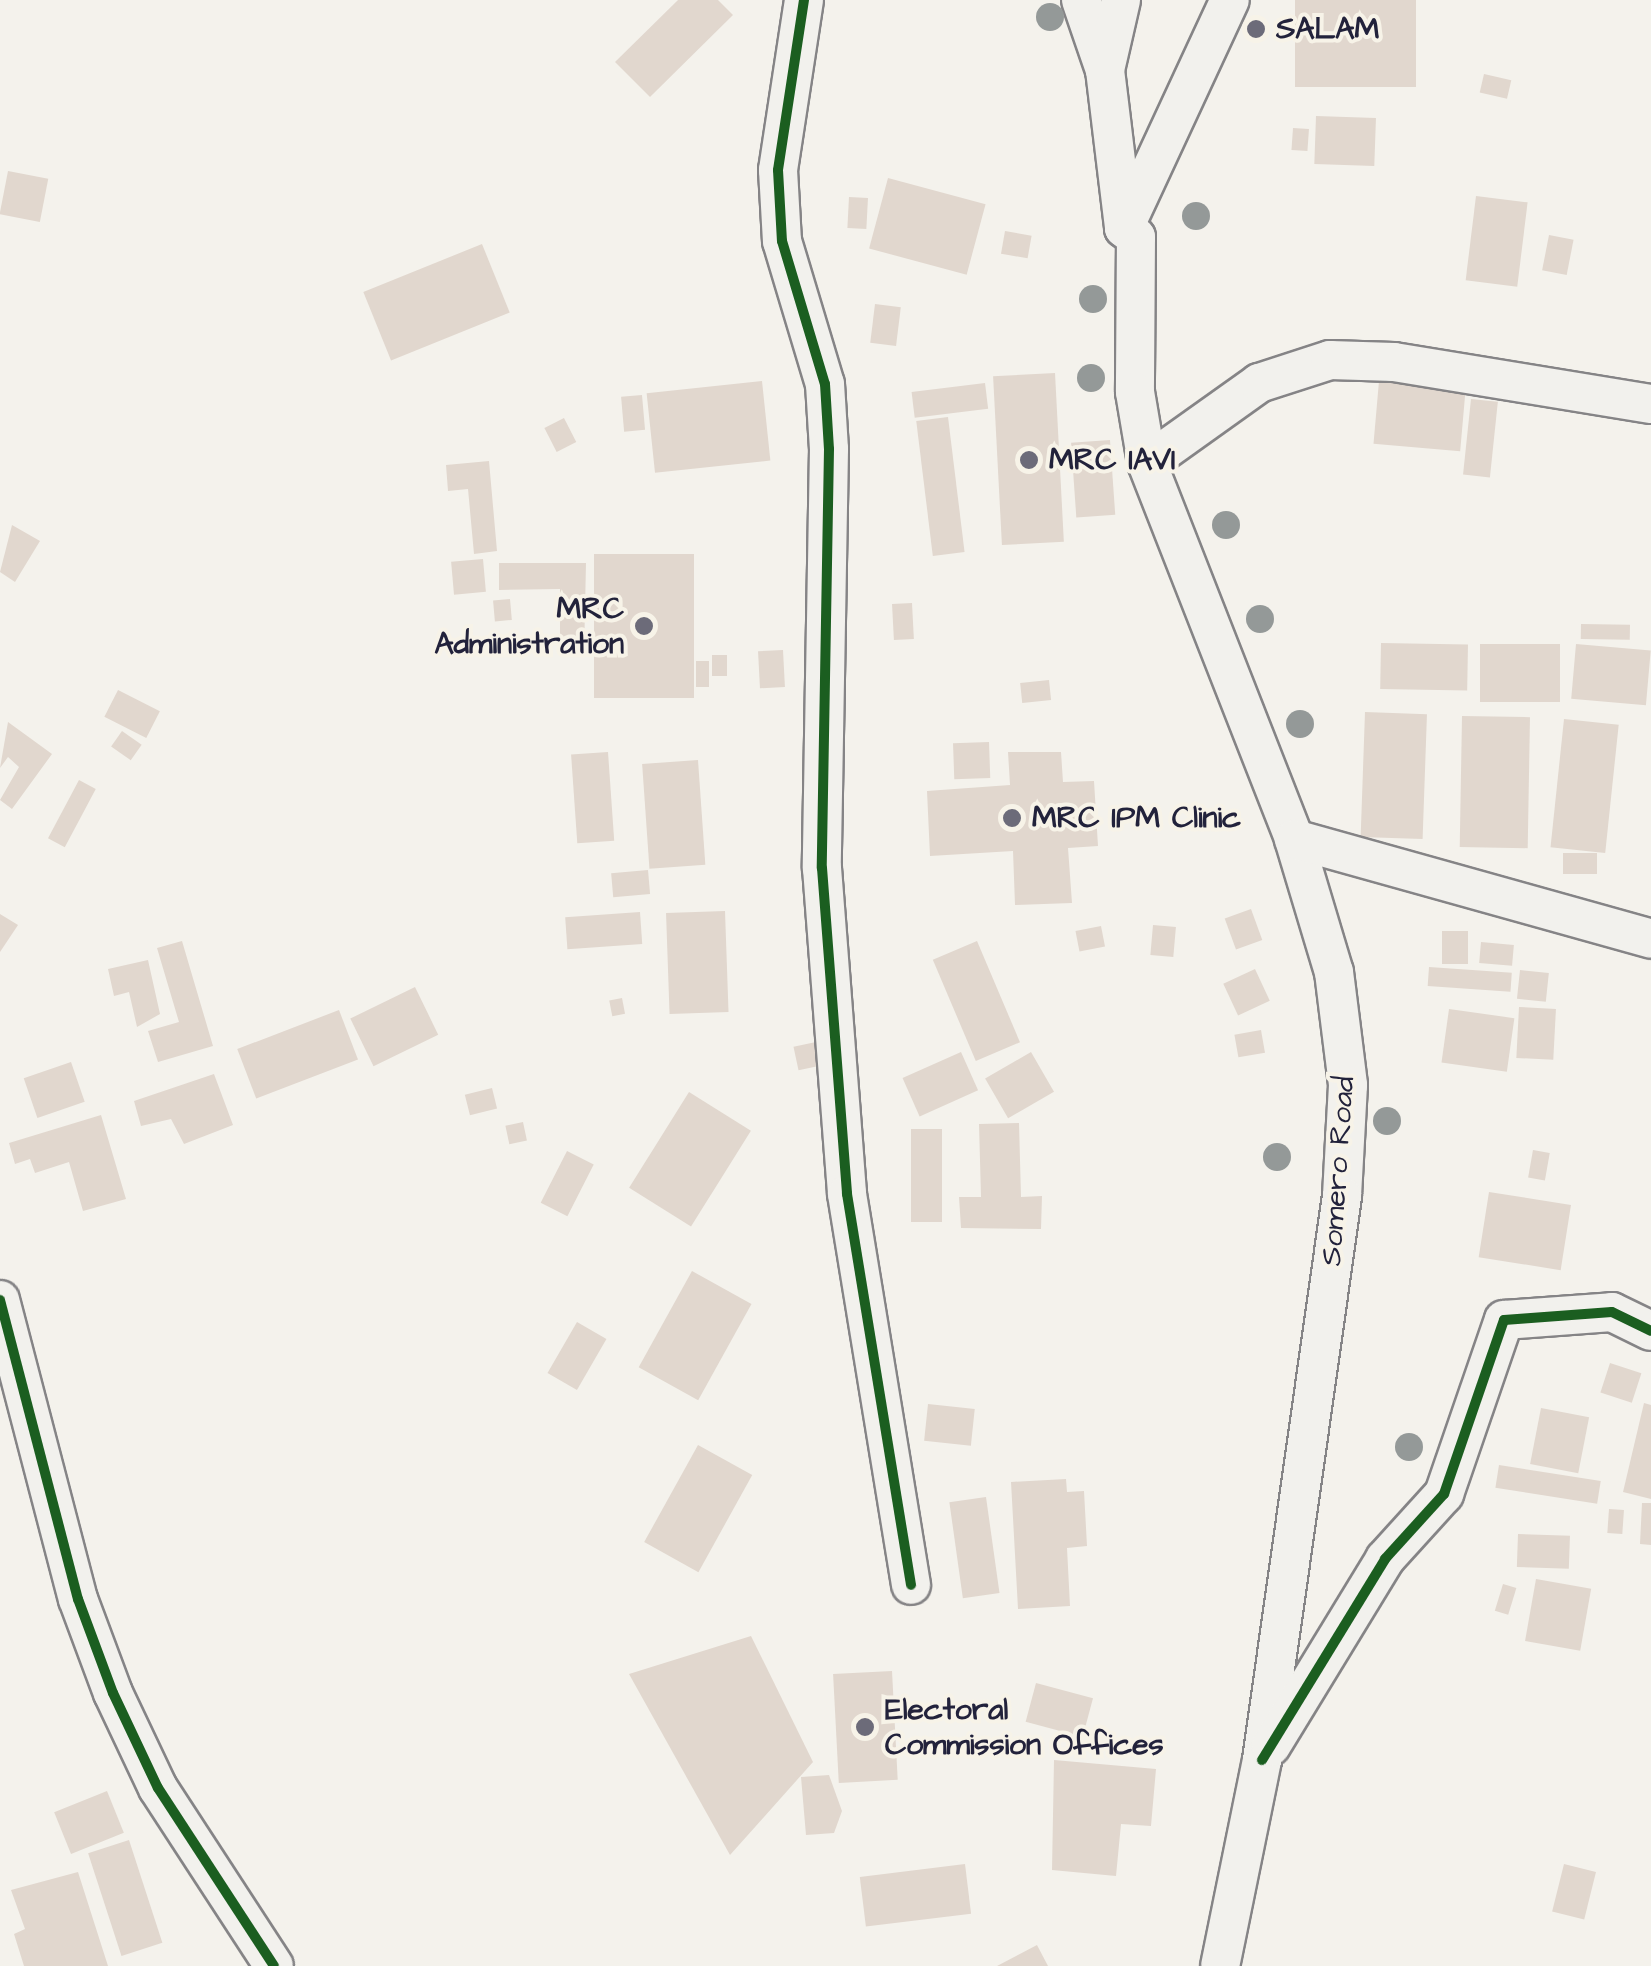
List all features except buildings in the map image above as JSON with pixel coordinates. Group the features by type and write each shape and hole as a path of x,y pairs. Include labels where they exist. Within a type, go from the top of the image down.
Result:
{"street":[{"path":"804,0 778,170 782,241 825,384 832,600 822,868 846,1194 911,1585"},
{"path":"1081,0 1105,70 1124,228"},
{"path":"1105,70 1121,0"},
{"path":"1124,228 1230,0"},
{"name":"Somero Road","path":"1124,228 1136,237 1136,392 1147,463 1294,838 1334,972 1348,1085 1342,1196 1262,1760 1220,1966"},
{"path":"1147,463 1259,383 1330,360 1394,362 1651,404"},
{"path":"1294,838 1651,939"},
{"path":"0,1300 78,1599 113,1693 158,1788 274,1966"},
{"path":"1262,1760 1384,1558 1444,1494 1504,1320 1612,1312 1651,1331"}],"cycle path":[{"path":"804,0 778,170 782,241 825,384 829,449 822,868 847,1194 911,1585"},
{"path":"0,1300 78,1599 113,1693 158,1788 274,1966"},
{"path":"1262,1760 1385,1559 1444,1494 1504,1320 1612,1312 1651,1331"}],"place":[{"name":"SALAM","path":"1256,29"},
{"name":"MRC IAVI","path":"1029,460"},
{"name":"MRC Administration","path":"644,626"},
{"name":"MRC IPM Clinic","path":"1012,818"},
{"name":"Electoral Commission Offices","path":"865,1727"}]}
